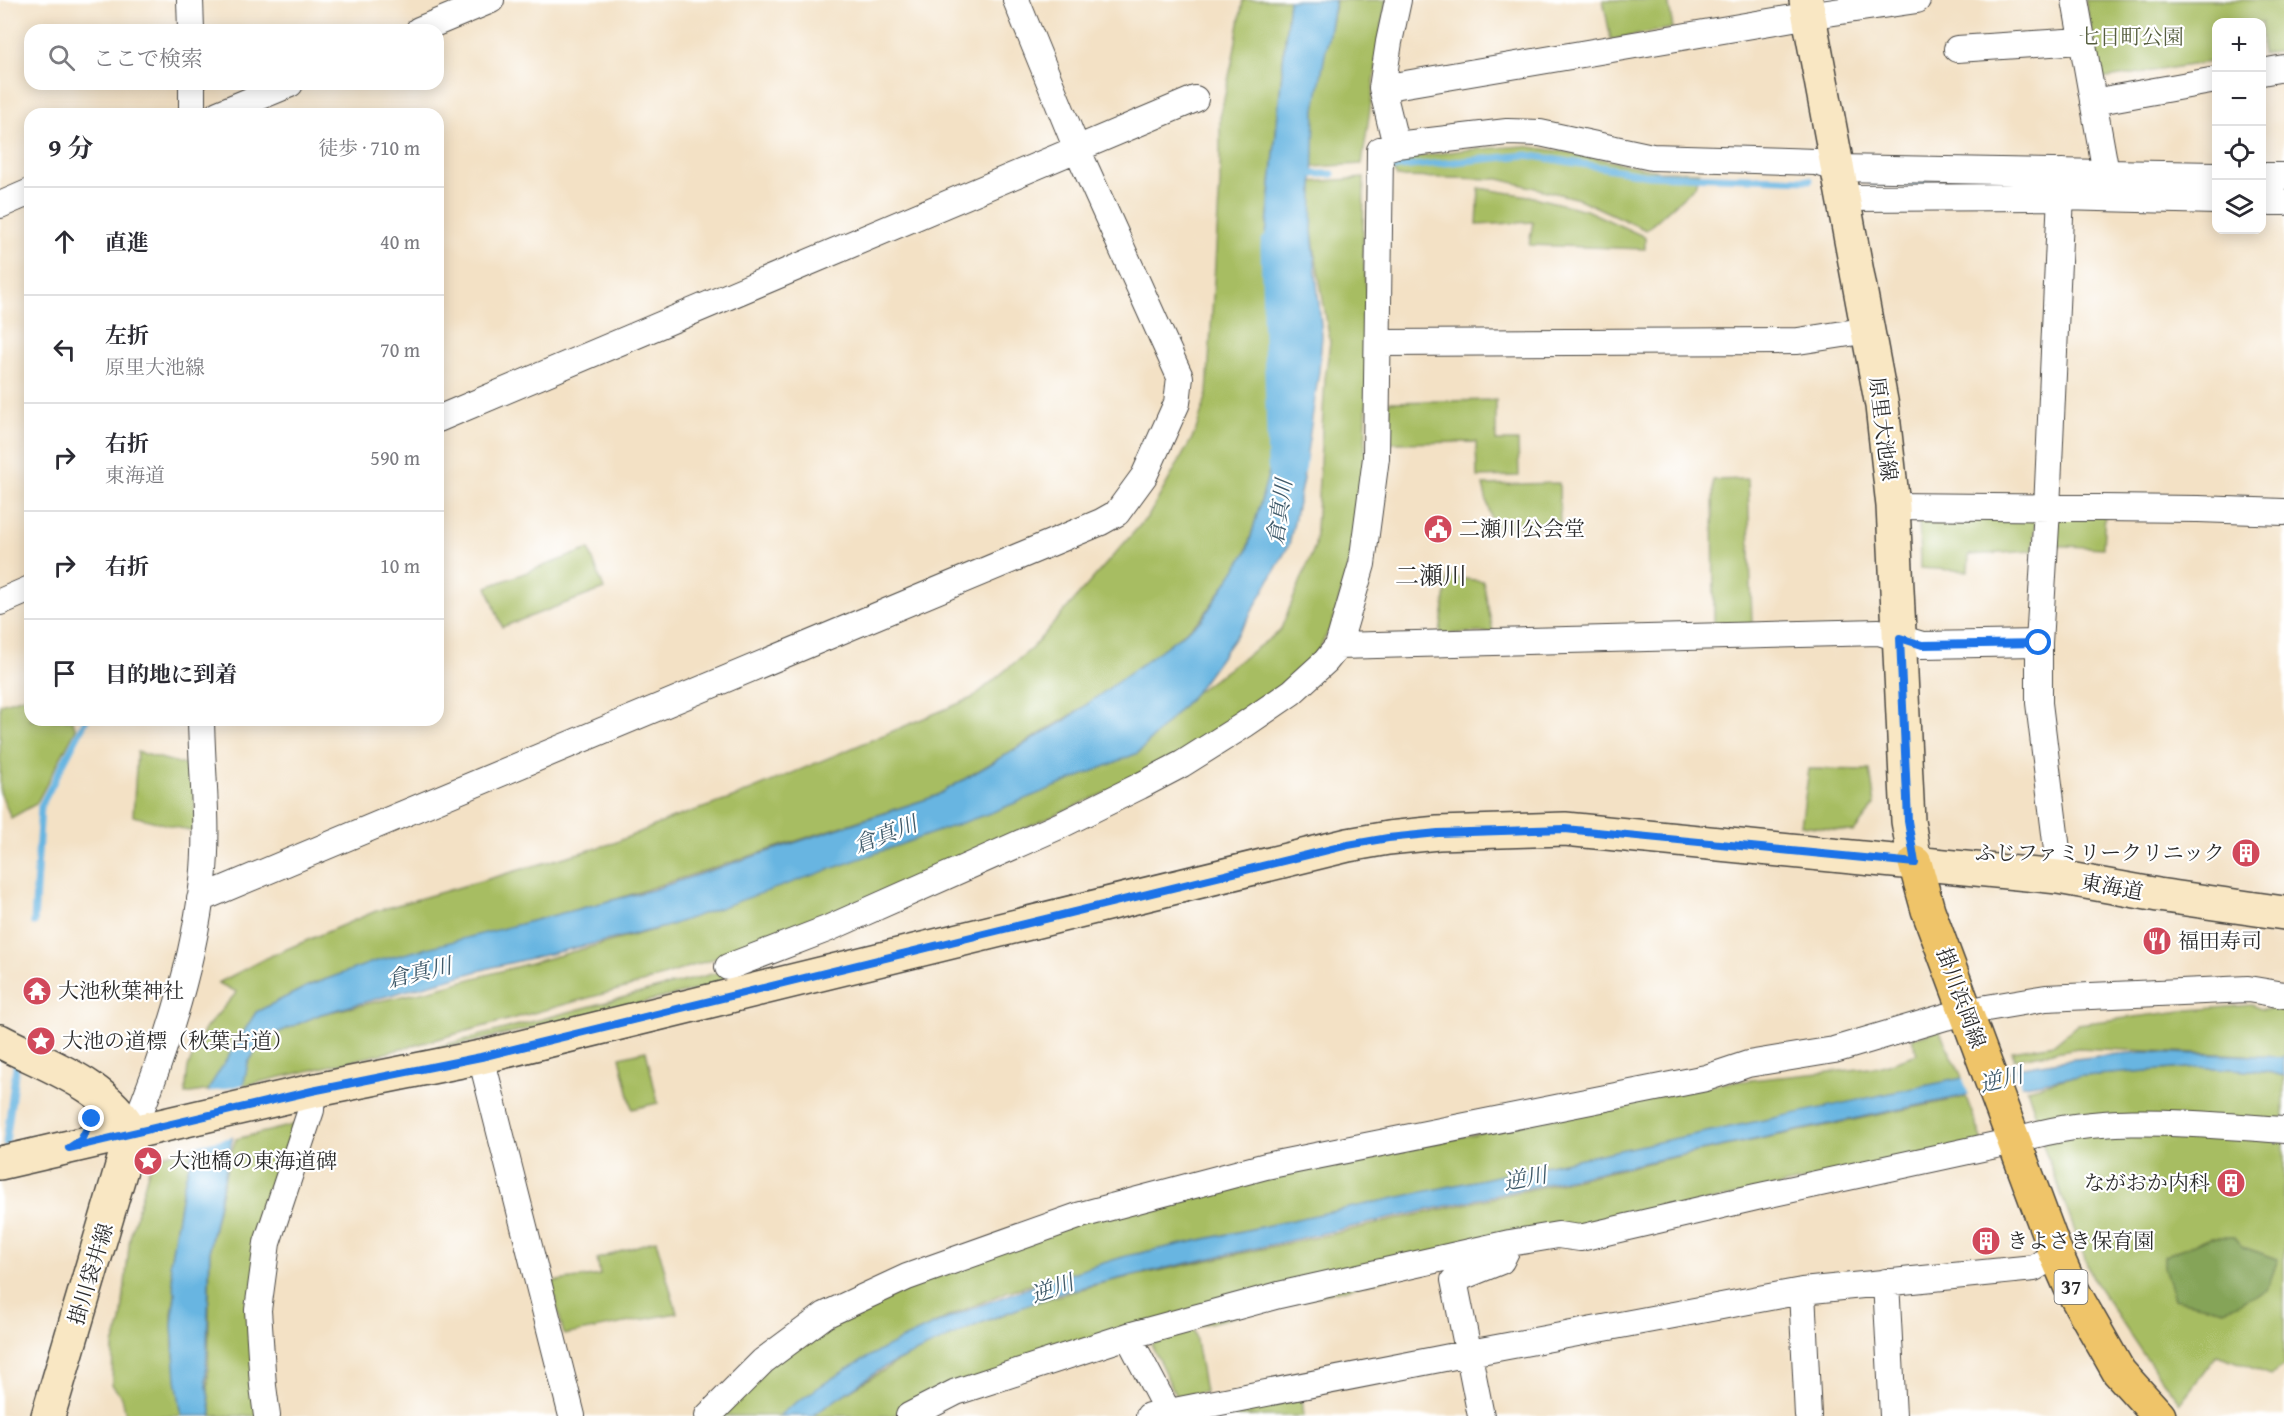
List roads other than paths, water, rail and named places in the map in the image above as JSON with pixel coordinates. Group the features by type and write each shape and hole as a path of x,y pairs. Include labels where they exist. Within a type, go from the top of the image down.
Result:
{"main road":[{"name":"原里大池線","path":"1808,8 1882,406 1893,506 1908,821 1915,863"},
{"name":"東海道","path":"0,1163 303,1093 481,1057 1348,845 1388,838 1438,833 1565,829 2058,877 2158,895 2284,913"},
{"name":"掛川浜岡線","path":"1915,863 1928,910 2056,1254 2091,1326 2119,1372 2158,1416"},
{"path":"0,1041 83,1083 146,1129"},
{"path":"69,1148 81,1140 92,1119 92,1101 83,1083"},
{"name":"掛川袋井線","path":"48,1416 146,1129"}],"street":[{"path":"190,0 191,24"},
{"path":"433,24 491,0"},
{"path":"200,899 1079,531 1117,513 1144,476 1177,403 1180,377 1077,149 1016,0"},
{"path":"1396,145 1382,88 1398,0"},
{"path":"1382,88 1808,8 1917,0"},
{"path":"2075,0 2106,173"},
{"path":"1957,49 2081,41"},
{"path":"2266,71 2284,68"},
{"path":"2093,102 2212,81"},
{"path":"192,90 192,108"},
{"path":"232,108 276,90"},
{"path":"444,416 1195,99"},
{"path":"728,967 827,929 1048,831 1174,768 1292,692 1326,661 1338,646 1362,564 1375,468 1379,343 1380,150 1396,145 1507,132 1540,133 1652,157 1816,162 1840,183 2061,185 2212,200"},
{"path":"2061,185 2106,173 2212,175"},
{"path":"2266,176 2284,176"},
{"path":"2058,877 2058,858 2039,703 2039,643 2061,185"},
{"path":"0,205 24,195"},
{"path":"2266,202 2284,202"},
{"path":"1379,343 1798,341 1869,330"},
{"path":"1893,506 2284,512"},
{"path":"0,602 24,592"},
{"path":"1338,646 1879,632 1922,645 2039,643"},
{"path":"146,1129 149,1091 186,974 203,881 206,806 201,726"},
{"path":"708,1416 763,1361 825,1315 907,1277 1081,1215 1266,1166 1706,1078 1748,1064 1834,1050 2046,998 2248,989 2284,995"},
{"path":"481,1057 572,1416"},
{"path":"267,1416 262,1386 258,1310 267,1243 311,1110 303,1093"},
{"path":"909,1416 956,1392 1128,1336 1279,1295 1510,1243 1558,1235 1580,1238 2013,1137 2097,1124 2168,1122 2284,1130"},
{"path":"1482,1416 1454,1280 1501,1261 1510,1243"},
{"path":"1128,1336 1163,1415 1470,1353 1802,1292 1886,1281 2034,1268 2056,1254"},
{"path":"1886,1281 1893,1416"},
{"path":"1802,1292 1808,1416"}],"water":[{"path":"1289,0 1335,0 1315,109 1312,231 1322,336 1319,371 1303,479 1289,545 1246,622 1195,693 1138,753 993,812 665,927 493,967 321,1014 263,1039 248,1063 210,1245 206,1381 212,1416 182,1416 176,1379 172,1326 175,1294 170,1263 183,1187 210,1086 256,1012 308,986 373,962 652,890 936,796 1064,721 1202,620 1247,551 1296,374 1291,323 1264,257"},
{"name":"逆川","path":"2143,1052 2284,1057 2284,1076 2266,1071 2198,1067 2071,1077 1963,1096 1609,1170 1134,1275 1059,1293 983,1322 884,1367 812,1416 779,1416 851,1367 926,1328 1006,1296 1126,1256 1957,1079 2096,1056"}],"waterway":[{"path":"1390,168 1527,155 1649,175 1810,180"},
{"path":"1304,174 1332,174"},
{"path":"1872,182 1977,185"},
{"name":"倉真川","path":"1280,247 1287,464"},
{"path":"34,922 41,806 83,726"},
{"path":"6,1143 16,1066"}],"place":[{"name":"二瀬川公会堂","path":"1438,529"},
{"name":"ふじファミリークリニック","path":"2246,853"},
{"name":"福田寿司","path":"2157,941"},
{"name":"大池秋葉神社","path":"37,991"},
{"name":"大池の道標（秋葉古道）","path":"41,1041"},
{"name":"大池橋の東海道碑","path":"148,1161"},
{"name":"ながおか内科","path":"2231,1183"},
{"name":"きよさき保育園","path":"1986,1241"}],"district":[{"name":"二瀬川","path":"1431,576"}],"park label":[{"name":"七日町公園","path":"2131,37"}]}
